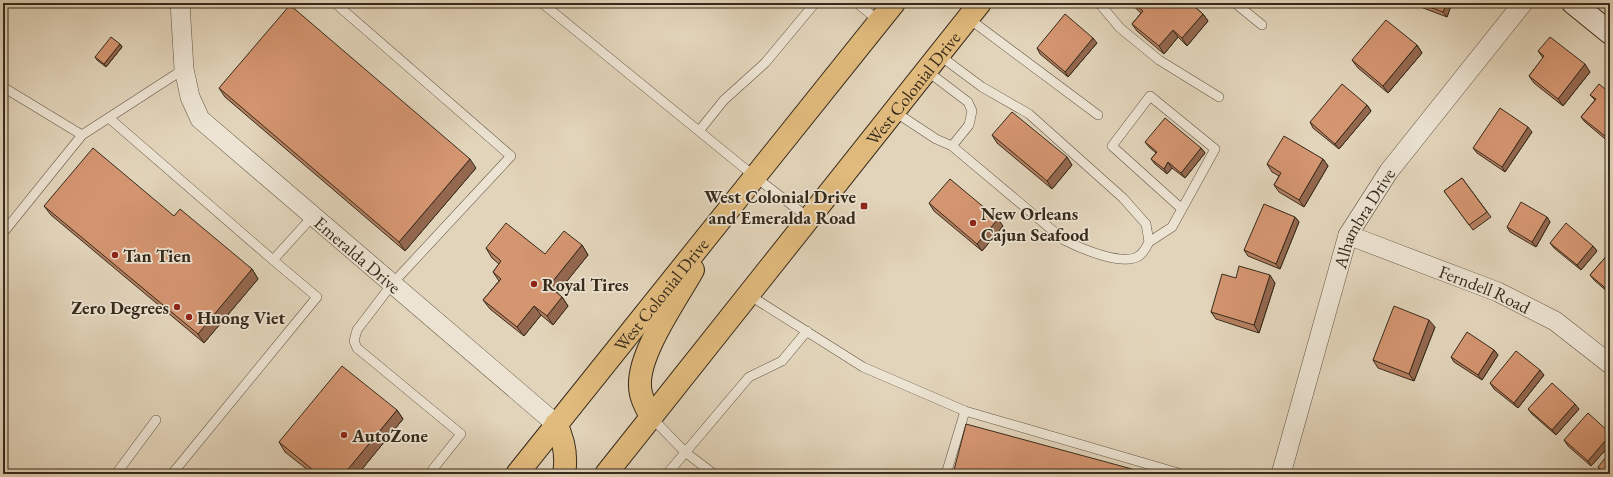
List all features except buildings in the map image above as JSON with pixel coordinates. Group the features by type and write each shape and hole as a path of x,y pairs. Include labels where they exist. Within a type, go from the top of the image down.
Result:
{"highway":[{"name":"West Colonial Drive","path":"516,474 723,214 894,3"},
{"name":"West Colonial Drive","path":"606,474 810,219 974,10"},
{"path":"651,417 643,403 640,385 646,355 723,214"},
{"path":"556,424 562,435 566,462 564,474"}],"street":[{"name":"Emeralda Drive","path":"180,3 184,69 190,97 200,119 556,424"},
{"name":"Alhambra Drive","path":"1281,474 1348,235 1388,171 1523,3"},
{"path":"1573,3 1610,33"},
{"name":"Ferndell Road","path":"1348,235 1498,292 1555,321 1610,364"}],"lane":[{"path":"335,3 511,156 392,284 357,330 354,340 357,348 461,434 429,474"},
{"path":"542,3 754,176 810,219"},
{"path":"699,131 724,100 765,63 815,3"},
{"path":"857,3 879,20"},
{"path":"1099,3 1120,28 1159,60 1219,97"},
{"path":"1235,3 1262,25"},
{"path":"974,10 1098,115"},
{"path":"933,63 968,102 972,111 969,125 952,146"},
{"path":"933,63 982,87 1029,114 1123,198 1146,224 1149,242"},
{"path":"3,233 82,135 184,69"},
{"path":"3,87 82,135"},
{"path":"894,112 936,139 952,146 1064,240 1074,245 1127,260 1140,255 1149,242 1172,227 1182,209 1215,149 1150,96 1112,146 1182,209"},
{"path":"109,118 317,297 172,474"},
{"path":"273,260 313,216"},
{"path":"749,295 863,368 965,411 1182,474"},
{"path":"667,474 749,377 782,361 807,331"},
{"path":"946,474 965,411"},
{"path":"651,417 685,452 714,474"},
{"path":"116,474 156,420"}],"place":[{"name":"West Colonial Drive and Emeralda Road","path":"864,206"},
{"name":"New Orleans Cajun Seafood","path":"973,223"},
{"name":"Tan Tien","path":"115,255"},
{"name":"Royal Tires","path":"534,284"},
{"name":"Zero Degrees","path":"177,307"},
{"name":"Huong Viet","path":"189,317"},
{"name":"AutoZone","path":"344,435"}]}
